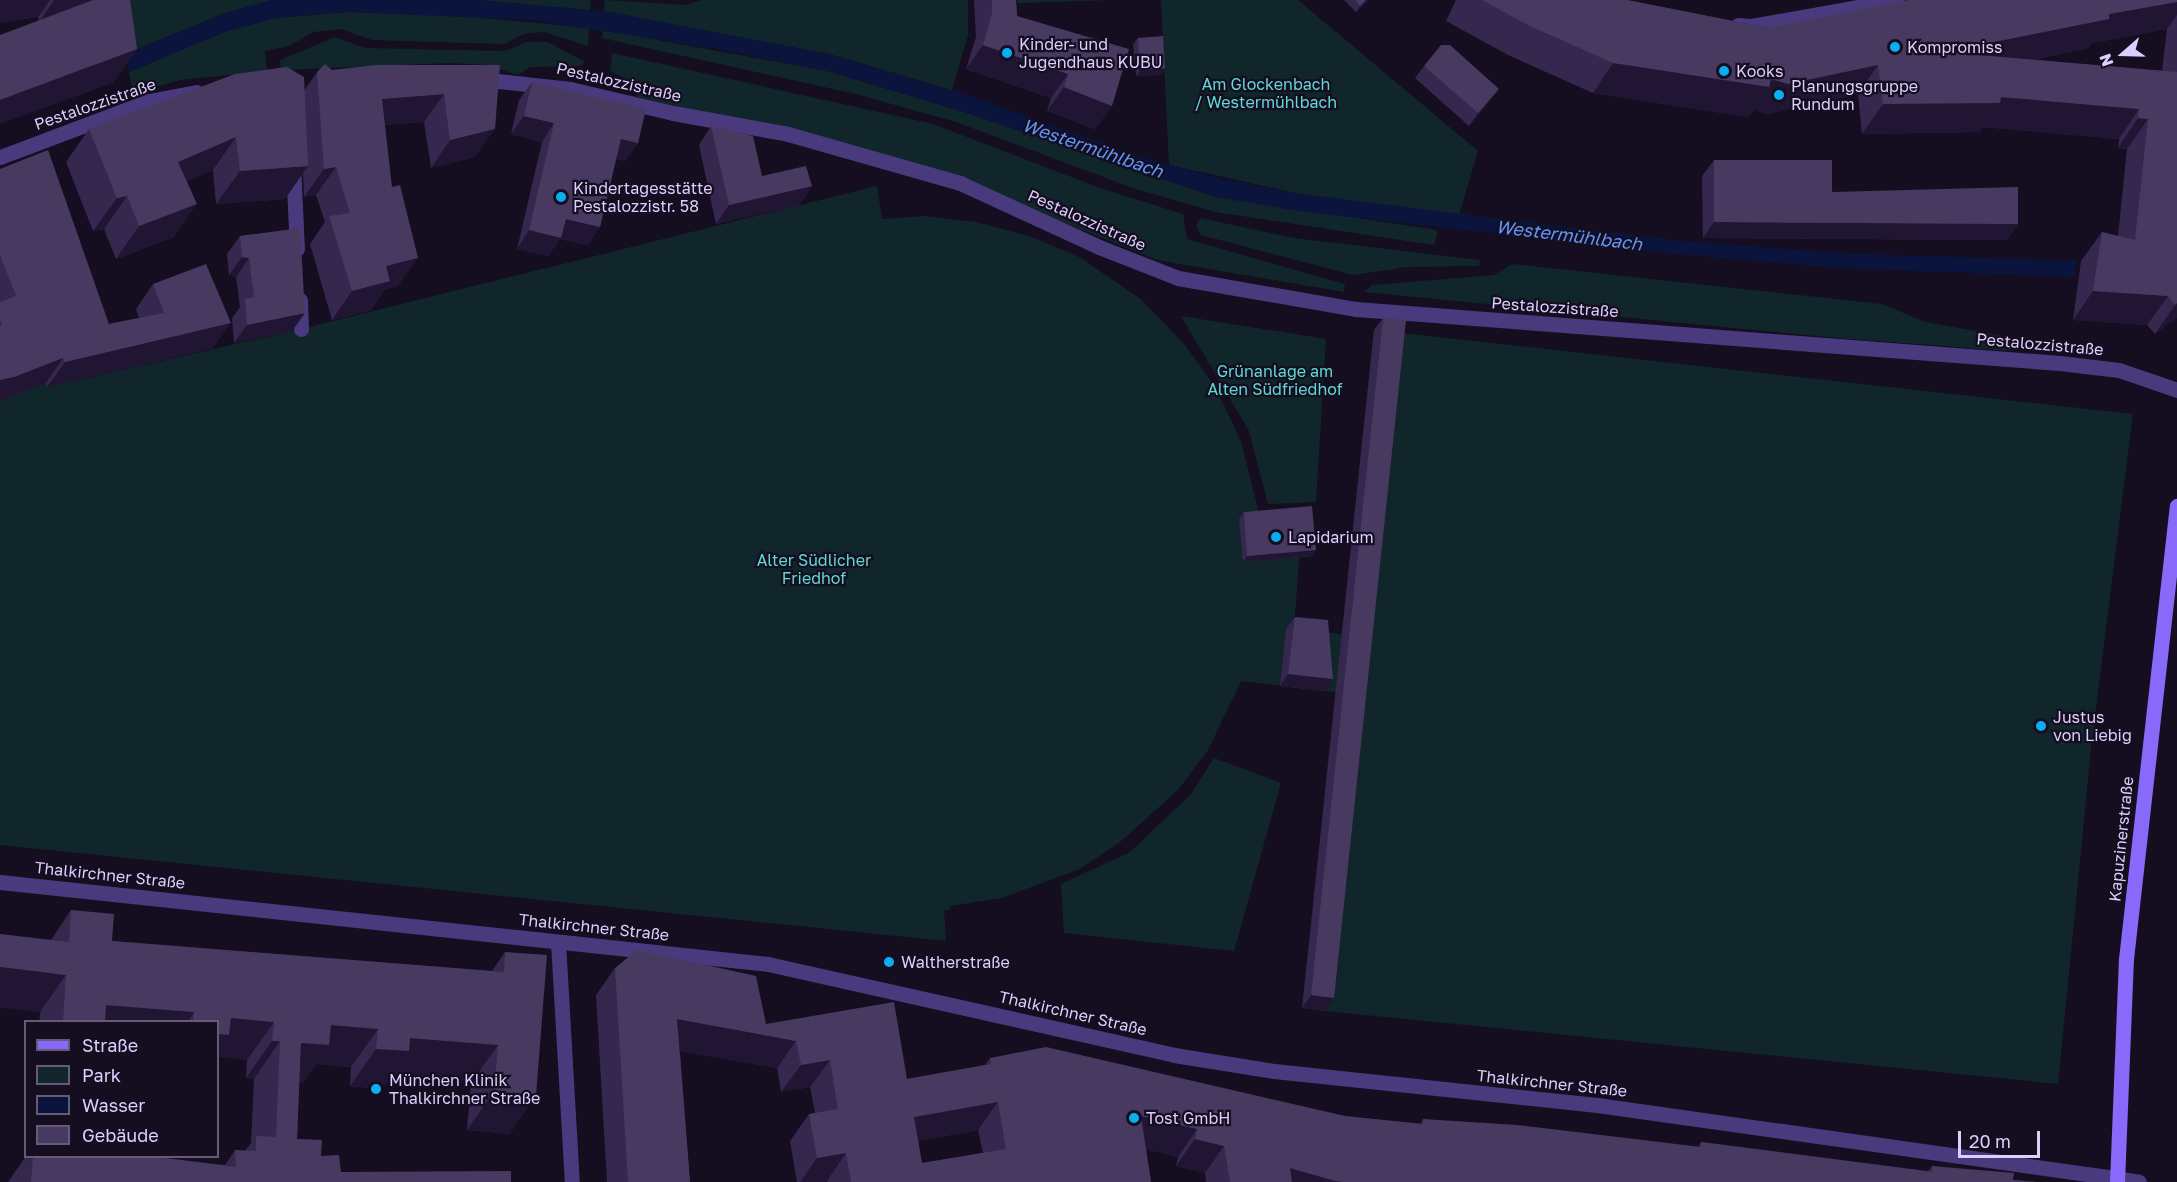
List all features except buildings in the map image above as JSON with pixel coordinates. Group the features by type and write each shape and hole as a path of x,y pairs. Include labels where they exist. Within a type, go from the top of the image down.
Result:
{"main road":[{"name":"Kapuzinerstraße","path":"2115,1181 2126,959 2177,506"}],"street":[{"path":"1718,22 1751,26 1897,0"},
{"name":"Pestalozzistraße","path":"468,79 527,81 570,88 811,141 960,183 1098,247 1178,278 1356,309 2096,367 2145,376 2177,390"},
{"name":"Pestalozzistraße","path":"0,157 149,101 216,90"},
{"path":"292,153 302,329"},
{"name":"Thalkirchner Straße","path":"0,882 768,963 1174,1055 1303,1076 1597,1106 2115,1181 2139,1182"},
{"path":"558,942 572,1182"}],"green space":[{"path":"117,0 272,0 222,14 126,54"},
{"path":"478,0 591,0 590,10"},
{"path":"605,0 686,5 701,0 968,0 968,35 952,90 829,54 604,12"},
{"path":"1017,0 1114,0 1018,3"},
{"name":"Am Glockenbach / Westermühlbach","path":"1161,0 1298,0 1478,151 1459,215 1300,194 1169,165"},
{"path":"347,12 432,13 589,28 588,46 544,32 524,34 504,44 372,40 340,29 314,32 289,46 265,51 267,71 180,80 133,94 129,72 227,31 276,18"},
{"path":"603,30 827,71 961,111 1216,197 1437,230 1437,235 1434,245 1215,212 1133,188 956,122 856,94 602,38"},
{"path":"335,37 365,48 505,51 527,42 548,42 585,62 581,66 530,67 518,75 487,65 451,63 281,70 280,60"},
{"path":"612,53 933,124 1100,188 1183,214 1187,239 1345,284 1344,292 1157,260 1022,206 742,122 638,97 630,81 610,71"},
{"name":"Alter Südlicher Friedhof","path":"877,186 882,219 924,216 976,222 1032,237 1079,257 1141,299 1185,345 1214,385 1241,441 1260,517 1308,513 1312,556 1299,558 1294,630 1342,634 1374,330 2133,414 2092,739 2058,1084 1325,1011 1335,692 1241,681 1208,750 1178,790 1120,842 1080,869 1002,898 950,906 950,910 944,911 946,941 0,845 0,401 3,400 0,392 46,383 48,387 301,329"},
{"path":"1200,218 1294,238 1480,260 1479,266 1407,267 1353,275 1201,235 1196,225"},
{"path":"1512,264 1882,304 1925,322 2010,337 2010,351 1837,338 1364,292 1372,285 1494,275"},
{"name":"Grünanlage am Alten Südfriedhof","path":"1181,316 1326,339 1316,502 1268,504 1249,431"},
{"path":"1214,758 1281,783 1234,951 1064,933 1061,884 1130,852 1190,795"}],"water":[{"name":"Westermühlbach","path":"272,0 478,0 610,12 829,54 965,94 1141,157 1218,178 1300,194 1684,241 1838,253 2076,261 2075,277 1838,268 1684,255 1298,211 1216,197 961,111 827,71 706,47 532,20 347,12 276,18 227,31 129,72 126,54 222,14"}],"place":[{"name":"Kompromiss","path":"1895,47"},
{"name":"Kinder- und Jugendhaus KUBU","path":"1007,53"},
{"name":"Kooks","path":"1724,71"},
{"name":"Planungsgruppe Rundum","path":"1779,95"},
{"name":"Kindertagesstätte Pestalozzistr. 58","path":"561,197"},
{"name":"Lapidarium","path":"1276,537"},
{"name":"Justus von Liebig","path":"2041,726"},
{"name":"Waltherstraße","path":"889,962"},
{"name":"München Klinik Thalkirchner Straße","path":"376,1089"},
{"name":"Tost GmbH","path":"1134,1118"}]}
